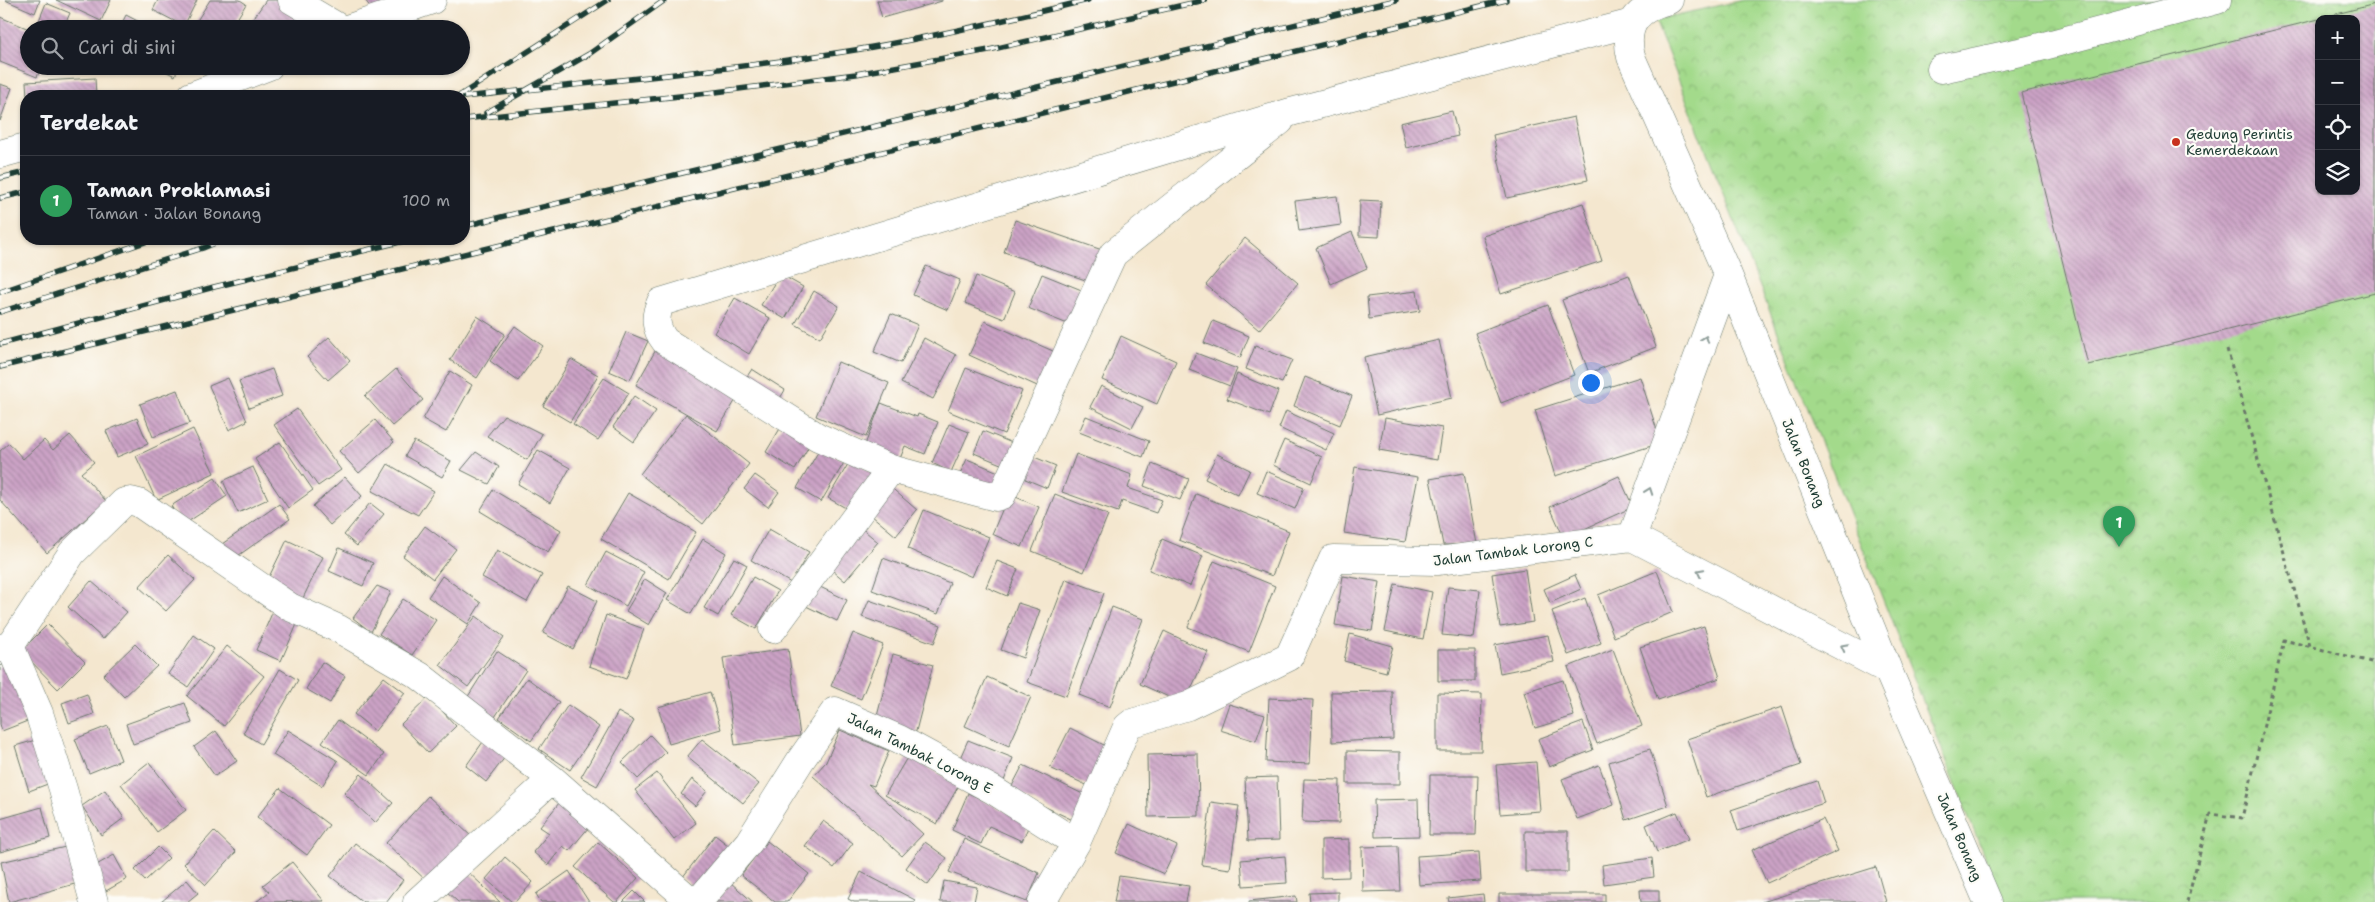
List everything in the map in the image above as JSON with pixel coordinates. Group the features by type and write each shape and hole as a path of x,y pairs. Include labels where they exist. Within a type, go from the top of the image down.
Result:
{"street":[{"path":"292,0 325,20"},
{"path":"373,20 432,0"},
{"path":"1291,112 1113,254 1002,495 996,498 891,469 818,437 665,342 658,333 656,320 661,302 1291,112 1632,23 1642,10 1669,0"},
{"path":"1941,69 2029,50 2217,0"},
{"name":"Jalan Bonang","path":"1632,23 1628,42 1631,57 1728,275 1888,670 1988,902"},
{"path":"207,90 246,75"},
{"path":"0,154 20,149"},
{"path":"1728,275 1632,537 1888,670"},
{"path":"773,629 891,469"},
{"path":"94,902 63,790 39,713 5,647 72,553 124,502 131,501 139,503 290,607 339,629 420,676 552,779 692,902"},
{"name":"Jalan Tambak Lorong C","path":"1042,902 1076,843 1126,727 1132,723 1195,703 1289,657 1333,559 1437,561 1632,537"},
{"name":"Jalan Tambak Lorong E","path":"698,902 749,842 800,761 835,711 899,739 993,790 1076,843"},
{"path":"417,902 552,779"}],"path":[{"path":"2227,349 2310,647"},
{"path":"2187,902 2210,814 2242,818 2284,640 2375,663"}],"green space":[{"path":"1743,0 2375,0 2375,902 2002,902 1655,20"}],"building":[{"path":"5,0 40,0 35,13"},
{"path":"56,0 111,0 101,20"},
{"path":"158,0 197,0 187,20 172,20 153,10"},
{"path":"210,0 240,0 246,4 236,20 197,20"},
{"path":"266,0 283,0 305,15 302,20 252,20"},
{"path":"365,0 393,0 374,12"},
{"path":"877,0 942,0 942,1 882,18"},
{"path":"46,3 70,13 67,20 39,20"},
{"name":"Gedung Perintis Kemerdekaan","path":"2375,4 2375,293 2088,365 2021,93 2315,20 2315,195 2360,195 2360,15 2333,15"},
{"path":"126,15 136,20 124,20"},
{"path":"0,17 20,25 20,70 0,62"},
{"path":"95,78 96,90 27,90 26,82"},
{"path":"0,84 12,88 0,121"},
{"path":"1452,111 1458,136 1406,148 1400,123"},
{"path":"1574,117 1588,180 1507,198 1493,135"},
{"path":"1337,196 1341,225 1299,231 1295,201"},
{"path":"1360,200 1381,201 1379,237 1359,236"},
{"path":"1583,203 1602,261 1501,294 1483,236"},
{"path":"1015,220 1105,251 1094,283 1004,252"},
{"path":"1352,232 1367,268 1331,284 1316,248"},
{"path":"1245,238 1298,283 1259,330 1206,285"},
{"path":"926,266 960,280 948,310 913,295"},
{"path":"780,274 803,287 785,319 761,305"},
{"path":"1042,274 1084,291 1070,325 1028,308"},
{"path":"1629,275 1656,347 1589,373 1562,300"},
{"path":"976,276 1015,292 1004,319 965,303"},
{"path":"814,291 839,306 820,338 795,324"},
{"path":"1417,291 1420,311 1369,319 1367,297"},
{"path":"735,298 770,318 749,354 714,333"},
{"path":"1548,305 1574,375 1501,403 1475,333"},
{"path":"891,314 918,325 901,363 874,352"},
{"path":"477,316 505,334 477,378 450,360"},
{"path":"985,321 1062,355 1046,390 969,355"},
{"path":"1213,321 1249,336 1240,358 1204,343"},
{"path":"515,326 543,346 518,381 490,361"},
{"path":"626,332 648,341 630,380 609,371"},
{"path":"1121,336 1176,361 1157,404 1102,380"},
{"path":"329,337 350,361 328,380 307,357"},
{"path":"924,338 956,355 933,399 901,383"},
{"path":"1439,340 1452,398 1377,415 1364,357"},
{"path":"658,346 740,393 717,431 636,385"},
{"path":"1255,346 1292,360 1282,383 1246,369"},
{"path":"1196,353 1237,369 1230,386 1189,370"},
{"path":"571,359 598,375 570,422 543,406"},
{"path":"838,362 889,383 866,437 816,416"},
{"path":"966,368 1022,391 1004,434 948,411"},
{"path":"272,369 282,396 249,408 239,381"},
{"path":"396,369 423,400 392,426 365,396"},
{"path":"752,369 785,390 776,405 742,384"},
{"path":"450,371 472,385 446,432 423,419"},
{"path":"1237,374 1278,391 1269,415 1227,399"},
{"path":"1305,377 1352,396 1340,425 1294,406"},
{"path":"1640,377 1661,443 1555,476 1535,410"},
{"path":"228,378 247,421 229,430 209,386"},
{"path":"604,378 629,393 598,440 573,424"},
{"path":"1101,386 1143,407 1132,428 1090,407"},
{"path":"177,390 190,423 153,437 140,404"},
{"path":"634,396 656,411 634,442 613,427"},
{"path":"881,403 917,417 918,414 938,422 925,454 905,446 898,464 863,450"},
{"path":"297,409 341,470 318,486 274,425"},
{"path":"1286,411 1334,433 1326,450 1279,428"},
{"path":"686,414 749,464 703,524 640,474"},
{"path":"504,415 542,434 527,460 487,436"},
{"path":"1086,416 1149,441 1143,457 1079,432"},
{"path":"137,418 148,444 117,457 106,431"},
{"path":"1385,418 1442,428 1437,460 1379,450"},
{"path":"375,420 394,442 359,473 339,451"},
{"path":"784,422 813,439 795,470 766,452"},
{"path":"949,424 969,432 951,472 932,463"},
{"path":"193,429 214,473 156,500 136,456"},
{"path":"983,431 1017,445 1008,467 974,453"},
{"path":"70,435 94,462 81,473 106,501 47,553 0,500 0,451 9,443 23,459 44,440 53,450"},
{"path":"1284,440 1322,457 1311,483 1273,465"},
{"path":"414,441 451,461 442,477 405,456"},
{"path":"280,442 313,490 288,508 255,459"},
{"path":"821,447 845,461 821,502 797,488"},
{"path":"538,450 570,468 550,503 518,484"},
{"path":"476,452 499,467 489,484 461,470"},
{"path":"1027,454 1056,466 1047,488 1018,476"},
{"path":"1076,454 1132,475 1128,488 1162,500 1156,513 1122,501 1118,512 1062,492"},
{"path":"1217,454 1250,470 1238,495 1205,479"},
{"path":"851,459 874,473 851,511 828,498"},
{"path":"967,459 1001,473 994,491 959,476"},
{"path":"388,464 434,491 418,515 372,491"},
{"path":"1152,464 1189,479 1180,500 1144,486"},
{"path":"253,467 268,499 238,513 223,481"},
{"path":"1355,467 1418,477 1405,542 1344,533"},
{"path":"1266,471 1304,487 1295,509 1257,493"},
{"path":"1464,473 1477,544 1443,545 1430,479"},
{"path":"755,475 779,492 768,507 744,489"},
{"path":"1619,476 1633,507 1564,538 1550,507"},
{"path":"345,477 362,496 330,525 313,506"},
{"path":"215,478 227,496 183,525 171,506"},
{"path":"887,484 917,510 896,536 865,510"},
{"path":"493,490 561,530 548,552 480,511"},
{"path":"628,493 696,532 669,579 601,539"},
{"path":"1009,494 1039,507 1022,547 992,534"},
{"path":"1055,494 1108,515 1084,572 1032,551"},
{"path":"1196,494 1289,531 1272,576 1179,540"},
{"path":"370,503 384,514 357,546 344,535"},
{"path":"279,504 290,519 232,560 222,544"},
{"path":"924,510 989,537 972,577 908,549"},
{"path":"425,526 456,549 433,579 403,556"},
{"path":"859,526 878,542 845,581 826,565"},
{"path":"769,529 809,552 791,583 751,560"},
{"path":"703,539 726,553 691,614 667,600"},
{"path":"1162,539 1203,556 1190,586 1149,570"},
{"path":"287,540 323,557 303,598 267,581"},
{"path":"339,548 373,563 363,586 329,571"},
{"path":"497,550 542,575 527,602 482,577"},
{"path":"606,552 644,572 626,606 588,585"},
{"path":"168,555 195,580 166,611 139,587"},
{"path":"734,558 747,565 718,616 704,608"},
{"path":"883,558 950,583 938,614 872,590"},
{"path":"997,561 1018,569 1007,596 986,587"},
{"path":"1214,561 1275,586 1249,652 1188,627"},
{"path":"1525,569 1533,622 1500,627 1492,574"},
{"path":"1657,571 1673,612 1614,637 1598,595"},
{"path":"1575,575 1581,589 1550,603 1544,589"},
{"path":"442,576 481,603 468,624 428,597"},
{"path":"1343,576 1380,582 1372,631 1335,625"},
{"path":"753,577 778,591 756,629 731,615"},
{"path":"645,579 667,593 649,625 626,611"},
{"path":"1066,579 1104,593 1066,696 1027,682"},
{"path":"91,581 127,612 103,639 68,607"},
{"path":"1395,584 1432,592 1423,639 1385,631"},
{"path":"816,585 847,600 837,621 806,606"},
{"path":"377,586 391,592 371,632 353,618"},
{"path":"568,586 597,601 573,649 543,633"},
{"path":"1448,587 1480,590 1474,638 1442,635"},
{"path":"1585,598 1601,643 1568,655 1552,611"},
{"path":"403,599 436,620 412,655 379,634"},
{"path":"869,600 941,625 934,643 862,617"},
{"path":"1018,603 1040,610 1023,658 1001,650"},
{"path":"1112,607 1143,619 1110,707 1079,695"},
{"path":"273,611 298,622 281,661 256,650"},
{"path":"606,615 644,629 626,679 589,666"},
{"path":"476,616 504,637 468,687 440,665"},
{"path":"48,624 85,662 58,689 21,651"},
{"path":"1704,626 1720,678 1658,700 1640,647"},
{"path":"1164,631 1208,652 1184,704 1140,684"},
{"path":"853,633 883,645 861,699 831,686"},
{"path":"1350,634 1393,646 1386,672 1344,661"},
{"path":"194,635 214,649 188,687 168,674"},
{"path":"1548,635 1554,662 1500,673 1495,645"},
{"path":"135,644 157,666 124,697 103,675"},
{"path":"227,646 264,676 224,726 187,696"},
{"path":"788,649 800,736 735,745 723,658"},
{"path":"1613,649 1642,726 1597,744 1568,667"},
{"path":"1438,650 1475,650 1475,681 1438,681"},
{"path":"497,651 526,670 495,717 467,698"},
{"path":"893,654 933,665 915,735 875,724"},
{"path":"10,662 30,720 2,731 0,724 0,666"},
{"path":"322,662 345,676 330,703 306,689"},
{"path":"280,669 298,680 261,744 243,733"},
{"path":"384,677 405,693 375,731 354,714"},
{"path":"987,677 1031,697 1009,746 965,726"},
{"path":"527,678 559,702 531,741 499,718"},
{"path":"1563,680 1574,716 1535,728 1524,692"},
{"path":"1392,691 1393,739 1332,742 1331,692"},
{"path":"710,692 721,729 669,744 658,707"},
{"path":"1437,693 1482,694 1481,751 1437,751"},
{"path":"87,694 94,714 69,723 62,703"},
{"path":"429,697 456,726 428,753 401,724"},
{"path":"1269,698 1313,700 1310,764 1266,762"},
{"path":"185,703 192,723 133,744 126,724"},
{"path":"1229,704 1265,715 1256,741 1220,730"},
{"path":"568,705 599,727 570,770 539,749"},
{"path":"1782,707 1801,765 1706,797 1687,739"},
{"path":"618,712 634,721 597,786 581,777"},
{"path":"338,720 384,754 369,775 322,742"},
{"path":"1583,722 1593,750 1549,767 1538,739"},
{"path":"108,726 121,760 89,773 75,739"},
{"path":"1070,728 1114,750 1095,789 1050,768"},
{"path":"288,730 338,761 322,786 273,755"},
{"path":"840,730 889,751 874,786 868,784 923,834 902,856 813,776 826,762"},
{"path":"216,731 237,761 215,776 194,747"},
{"path":"490,732 512,748 486,782 466,766"},
{"path":"650,735 666,752 638,779 622,762"},
{"path":"39,739 53,782 29,791 15,746"},
{"path":"702,739 759,784 743,803 687,757"},
{"path":"968,740 1013,758 1002,786 956,767"},
{"path":"1650,749 1668,806 1626,820 1609,762"},
{"path":"1347,751 1400,752 1400,784 1347,784"},
{"path":"1198,754 1199,816 1148,817 1147,755"},
{"path":"908,756 959,785 937,824 885,795"},
{"path":"149,762 186,810 157,832 121,784"},
{"path":"1536,762 1540,811 1500,814 1496,765"},
{"path":"1023,765 1089,797 1077,822 1010,790"},
{"path":"1599,765 1614,805 1577,819 1562,779"},
{"path":"657,773 696,823 674,840 635,790"},
{"path":"361,774 393,803 375,823 344,793"},
{"path":"1430,775 1478,775 1476,835 1429,835"},
{"path":"1277,777 1279,840 1248,841 1245,778"},
{"path":"692,779 707,791 695,806 681,794"},
{"path":"1304,779 1340,780 1339,823 1302,822"},
{"path":"1817,781 1824,803 1738,831 1731,810"},
{"path":"280,788 329,825 307,855 257,817"},
{"path":"105,790 124,818 101,835 82,806"},
{"path":"968,793 1030,823 1022,841 989,826 981,844 952,830"},
{"path":"428,796 472,837 430,884 386,843"},
{"path":"1418,799 1419,836 1375,837 1374,800"},
{"path":"1211,802 1239,806 1230,869 1202,865"},
{"path":"559,803 589,827 569,851 563,846 548,865 533,852 549,833 540,827"},
{"path":"42,807 50,838 0,852 0,819"},
{"path":"1677,812 1689,839 1657,852 1646,825"},
{"path":"1823,819 1838,851 1767,883 1752,850"},
{"path":"823,821 853,843 834,868 805,846"},
{"path":"1129,824 1177,846 1164,874 1116,853"},
{"path":"214,831 236,852 206,885 184,864"},
{"path":"1525,831 1568,831 1568,872 1525,872"},
{"path":"715,835 733,849 700,892 682,878"},
{"path":"964,839 1039,873 1027,902 949,872"},
{"path":"1349,839 1349,877 1321,878 1321,840"},
{"path":"767,841 809,874 787,902 775,902 741,875"},
{"path":"598,842 638,878 617,902 614,902 575,867"},
{"path":"925,842 947,858 928,885 906,868"},
{"path":"355,843 403,880 386,902 363,902 330,876"},
{"path":"74,845 82,882 9,902 1,862"},
{"path":"1398,846 1400,891 1363,892 1362,847"},
{"path":"158,847 169,858 145,881 135,870"},
{"path":"1479,852 1481,881 1419,885 1417,856"},
{"path":"114,855 127,879 106,891 93,867"},
{"path":"1285,856 1287,883 1243,886 1241,860"},
{"path":"505,857 533,882 515,902 512,902 486,879"},
{"path":"1652,858 1654,877 1604,884 1602,865"},
{"path":"292,862 324,901 256,902 269,892 263,885"},
{"path":"1876,867 1886,902 1762,902"},
{"path":"466,870 500,902 458,902 446,891"},
{"path":"569,871 589,902 541,902 536,894"},
{"path":"861,872 915,900 914,902 854,902 848,899"},
{"path":"1119,876 1189,886 1186,902 1114,902"},
{"path":"187,880 198,893 187,902 161,902"},
{"path":"944,881 977,887 974,902 940,902"},
{"path":"731,883 753,902 716,902"},
{"path":"1640,890 1659,890 1659,902 1641,902"},
{"path":"634,891 645,902 623,902"},
{"path":"1338,892 1338,902 1310,902 1309,893"},
{"path":"1483,894 1484,902 1449,902 1448,898"},
{"path":"1499,894 1605,894 1605,902 1499,902"},
{"path":"1296,896 1297,902 1249,902 1249,901"}],"railway":[{"path":"468,90 608,0"},
{"path":"486,113 589,54 665,0"},
{"path":"470,96 709,70 855,50 972,27 1088,0"},
{"path":"470,118 708,93 856,74 989,50 1205,0"},
{"path":"470,225 1396,0"},
{"path":"0,367 1506,0"},
{"path":"0,178 20,173"},
{"path":"0,198 20,193"},
{"path":"0,292 137,245"},
{"path":"0,312 210,245"},
{"path":"0,344 214,287 387,245"}],"place":[{"name":"Gedung Perintis Kemerdekaan","path":"2176,142"},
{"name":"Taman Proklamasi","path":"2119,547"}]}
